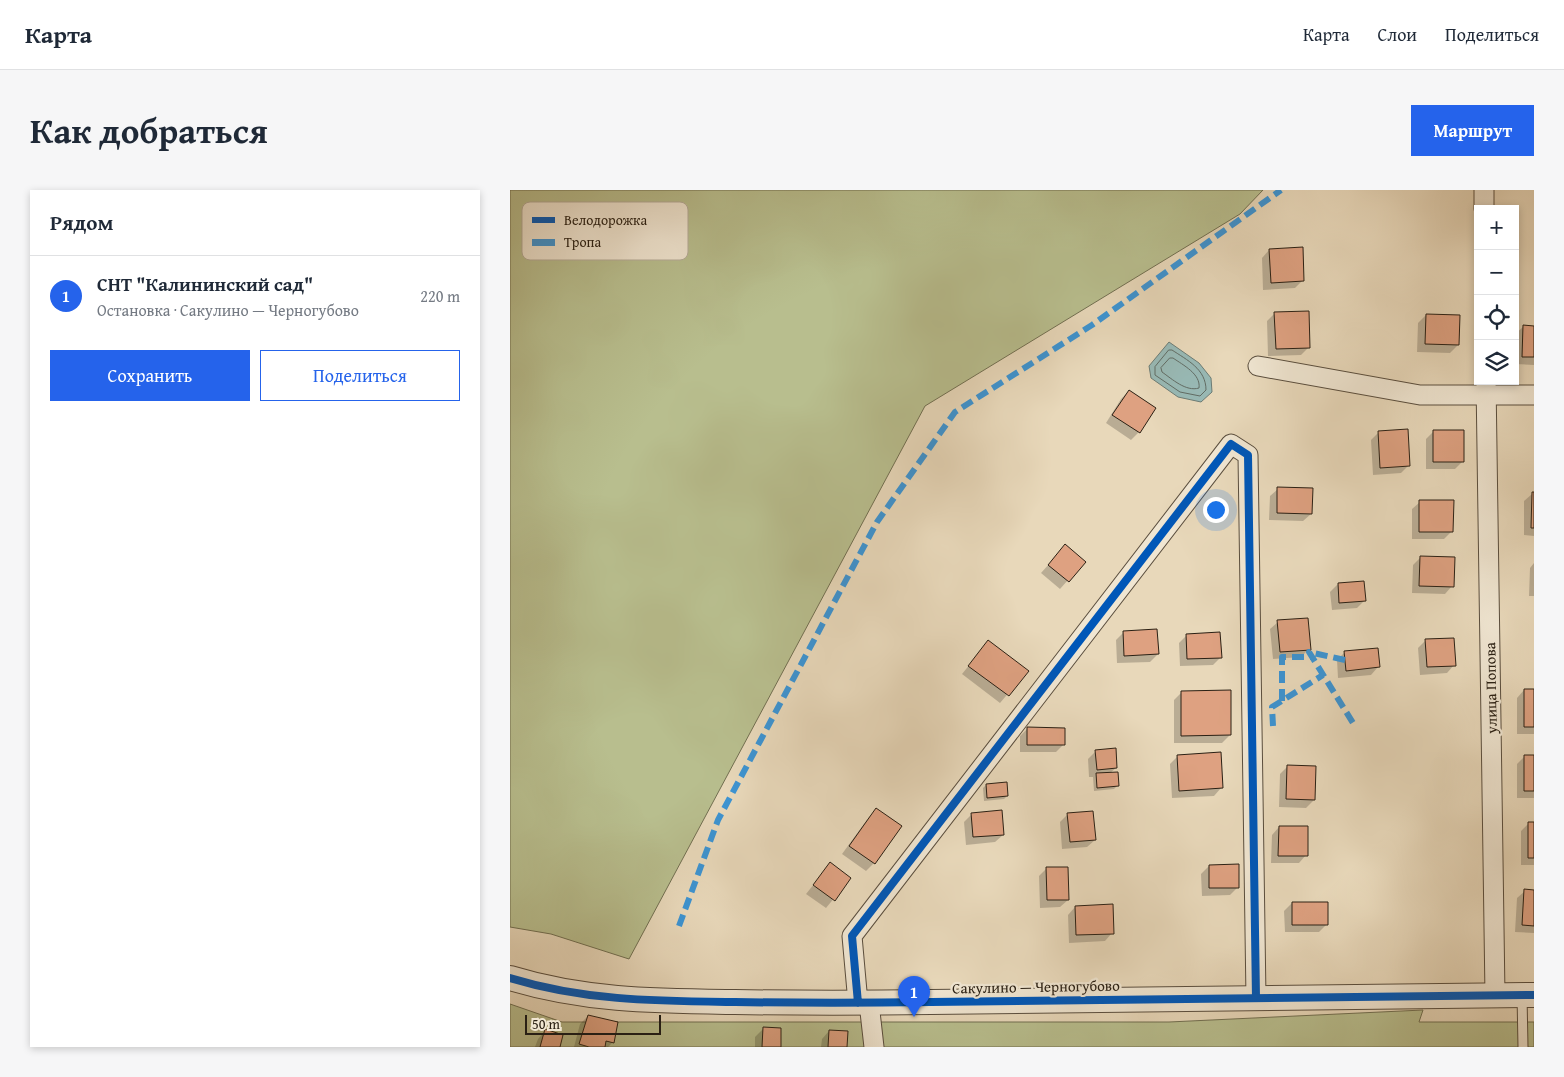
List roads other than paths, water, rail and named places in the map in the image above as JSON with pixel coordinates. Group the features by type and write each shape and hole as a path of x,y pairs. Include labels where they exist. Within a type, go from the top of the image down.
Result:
{"street":[{"path":"1484,190 1484,205"},
{"path":"1258,366 1420,395 1487,389 1534,395"},
{"name":"улица Попова","path":"1487,389 1495,995"},
{"path":"874,1047 852,936 1232,444 1248,455 1256,998"},
{"name":"Сакулино — Черногубово","path":"510,978 576,994 634,1001 864,1003 1528,995"}],"lane":[{"path":"1523,1047 1528,995"}],"water":[{"path":"1169,342 1199,363 1211,378 1212,392 1201,402 1178,397 1151,378 1149,366"}],"place":[{"name":"СНТ \"Калининский сад\"","path":"914,1017"}]}
